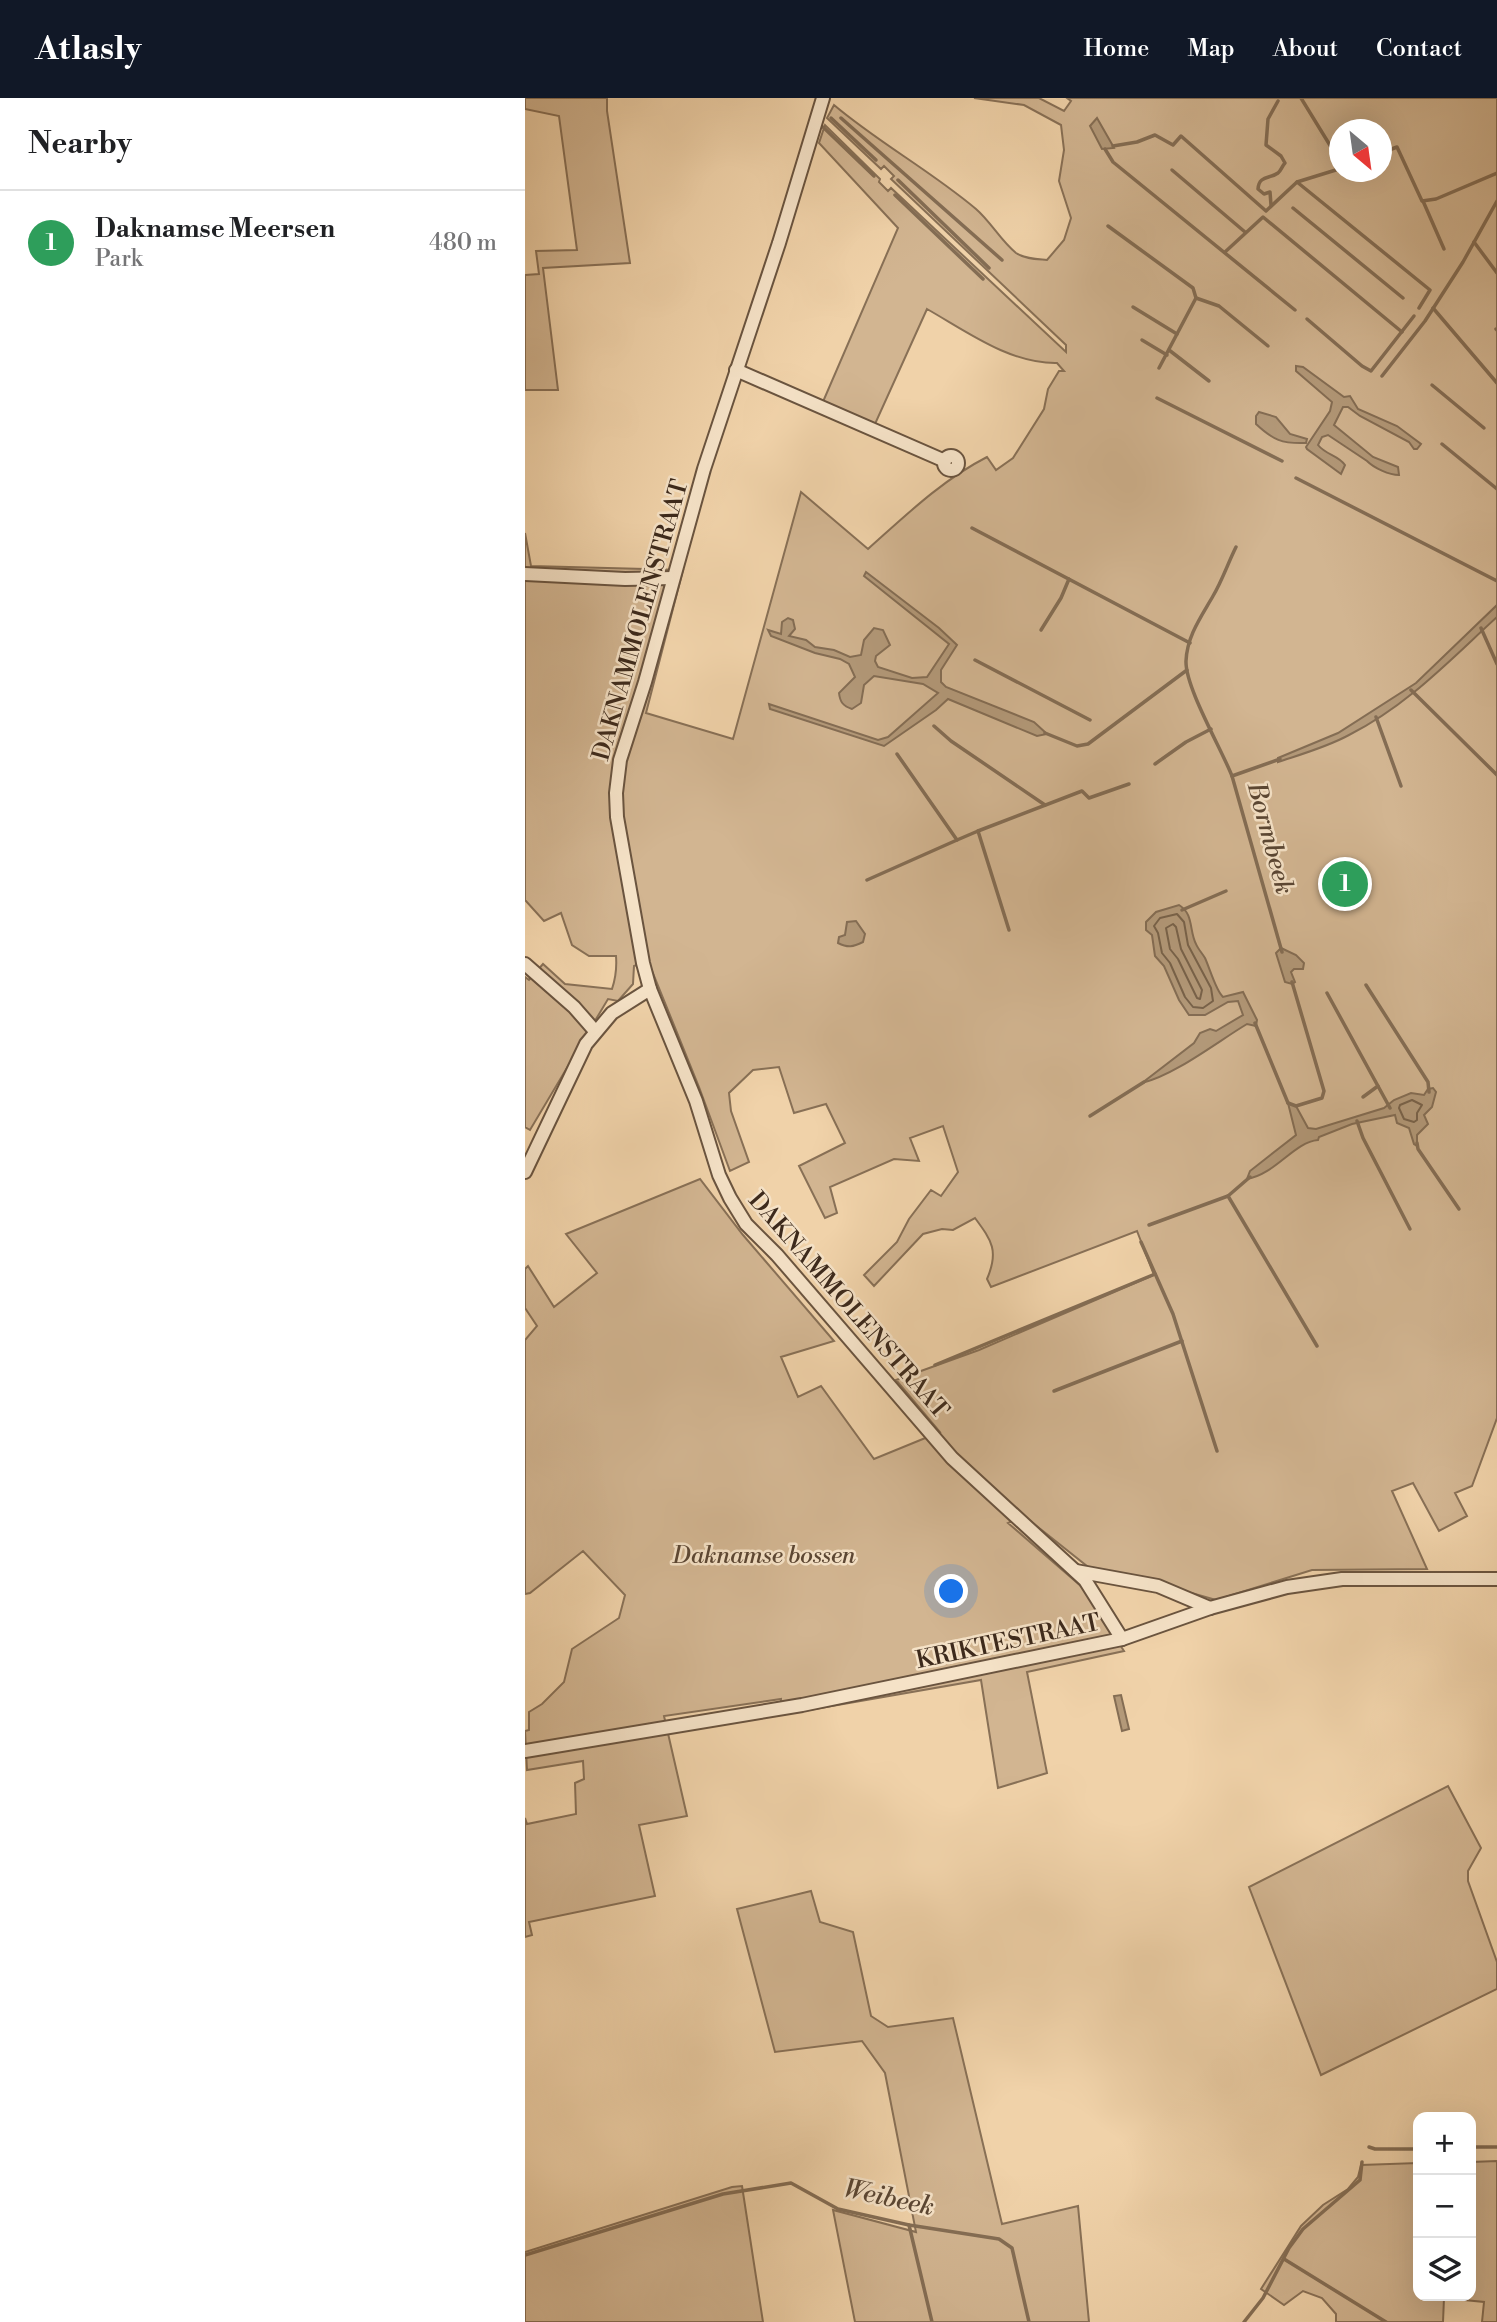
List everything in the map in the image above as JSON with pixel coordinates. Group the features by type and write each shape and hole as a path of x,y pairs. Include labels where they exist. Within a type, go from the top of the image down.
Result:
{"street":[{"name":"DAKNAMMOLENSTRAAT","path":"823,98 779,243 703,470 645,682 620,760 616,793 622,851 643,963 650,989 696,1101 719,1175 746,1224 786,1265 952,1458 1085,1580 1122,1639"},
{"path":"736,370 945,461"},
{"path":"525,573 625,579 673,578"},
{"path":"525,964 574,1007 595,1031"},
{"path":"525,1172 586,1044 612,1013 650,989"},
{"path":"1074,1570 1158,1586 1210,1608"},
{"name":"KRIKTESTRAAT","path":"525,1751 802,1705 1122,1639 1210,1608 1287,1587 1342,1579 1497,1579"}],"green space":[{"path":"525,98 607,98 630,263 543,268 558,390 525,390 525,275 539,274 536,251 577,250 559,116 525,109"},
{"name":"Daknamse bossen","path":"974,98 1039,98 1064,111 1071,101 1067,98 1497,98 1497,1418 1472,1486 1455,1493 1467,1516 1439,1531 1413,1483 1392,1491 1427,1569 1312,1570 1216,1600 1160,1584 1092,1570 1024,1516 1008,1523 1082,1587 1124,1651 1027,1672 1047,1773 998,1788 981,1680 780,1715 781,1699 664,1716 687,1816 639,1825 655,1896 529,1922 532,1935 525,1937 525,1818 527,1824 576,1814 575,1783 584,1779 583,1761 527,1770 525,1731 529,1730 529,1712 542,1704 564,1682 572,1649 619,1618 625,1595 583,1551 530,1593 525,1594 525,1340 537,1326 525,1308 525,1269 528,1266 554,1307 597,1273 566,1234 700,1179 743,1235 834,1341 781,1357 798,1397 821,1386 874,1459 940,1432 896,1380 979,1350 1154,1275 1137,1231 991,1287 987,1279 993,1261 992,1247 975,1218 953,1230 942,1229 923,1234 874,1286 864,1275 897,1242 909,1219 931,1190 941,1196 958,1172 943,1126 910,1138 919,1161 894,1159 830,1187 837,1213 825,1218 799,1166 845,1143 826,1104 794,1113 779,1067 753,1070 729,1093 731,1111 749,1162 730,1171 648,961 634,966 633,984 618,1001 608,999 530,1130 525,1127 525,977 529,980 543,964 565,984 612,989 616,956 589,956 572,945 561,913 544,921 525,900 525,533 531,566 683,570 646,713 733,739 801,492 868,549 925,499 970,466 987,457 996,470 1013,458 1044,409 1048,389 1059,371 1064,371 1057,363 1022,358 989,345 927,309 875,424 822,404 898,228 819,143 825,125 880,179 879,182 888,191 891,188 1066,352 1066,345 891,179 894,176 884,166 881,169 827,118 834,105 976,209 1016,253 1027,258 1047,260 1064,240 1071,218 1059,181 1064,150 1061,125 1024,105"},
{"path":"1448,1786 1481,1848 1468,1871 1468,1881 1497,1962 1497,1989 1321,2075 1249,1887"},
{"path":"811,1891 820,1922 853,1932 871,2016 888,2027 953,2018 1002,2224 1078,2206 1089,2322 855,2322 833,2210 916,2232 885,2073 862,2041 775,2052 737,1909"},
{"path":"1497,2161 1497,2322 1482,2322 1484,2302 1474,2301 1476,2162"},
{"path":"1413,2163 1413,2301 1444,2301 1443,2322 1336,2322 1336,2314 1322,2298 1303,2291 1284,2305 1261,2289 1301,2226 1323,2205 1348,2189 1358,2177 1361,2165"},
{"path":"742,2186 763,2322 525,2322 525,2252"}],"water":[{"path":"1097,118 1114,148 1102,149 1090,126"},
{"path":"1296,366 1303,367 1344,397 1350,396 1358,409 1397,426 1421,444 1414,449 1409,442 1348,407 1343,407 1334,425 1373,457 1398,467 1399,475 1378,469 1328,435 1322,437 1318,445 1345,465 1341,474 1307,449 1330,411 1332,402 1296,371"},
{"path":"1259,412 1276,417 1290,434 1307,439 1306,443 1284,442 1268,434 1256,424"},
{"path":"866,572 957,645 941,670 941,682 946,687 1034,722 1047,734 1037,736 948,699 884,746 770,709 769,704 878,740 888,737 938,693 923,684 874,676 864,685 861,703 852,709 843,703 839,693 855,677 849,664 771,636 768,630 781,634 782,622 788,618 793,620 795,629 789,636 850,657 861,655 864,640 874,628 883,630 890,645 876,656 878,667 912,678 927,677 949,644 864,576"},
{"path":"1497,605 1497,617 1427,681 1390,710 1341,739 1278,762 1278,758 1338,733 1416,683"},
{"path":"1179,905 1187,913 1194,939 1220,994 1223,997 1243,992 1257,1020 1256,1026 1247,1024 1182,1066 1142,1083 1194,1043 1200,1033 1210,1029 1216,1031 1243,1015 1238,1001 1228,1002 1205,1015 1189,1015 1179,1000 1164,966 1155,956 1152,935 1146,930 1146,922 1156,912"},
{"path":"856,921 865,934 863,942 851,946 838,943 839,937 845,935 847,922"},
{"path":"1281,948 1296,955 1304,963 1303,969 1294,969 1291,972 1295,982 1292,984 1285,982 1276,953"},
{"path":"1433,1088 1436,1092 1432,1107 1424,1115 1428,1124 1417,1135 1417,1146 1409,1128 1397,1123 1395,1115 1352,1124 1319,1137 1318,1140 1301,1146 1267,1171 1247,1179 1250,1171 1296,1135 1288,1103 1296,1106 1308,1128 1316,1129 1384,1108 1394,1100 1411,1093 1424,1095 1428,1089"},
{"path":"1121,1695 1129,1729 1122,1731 1114,1696"}],"waterway":[{"path":"1301,98 1329,144"},
{"path":"1271,205 1270,192 1264,194 1258,189 1260,181 1278,173 1285,163 1281,156 1266,145 1268,119 1278,101"},
{"path":"831,118 876,160"},
{"path":"841,118 1002,260"},
{"path":"823,127 874,176"},
{"path":"1113,146 1137,142 1155,135 1173,145 1181,136 1266,211 1297,182 1329,172"},
{"path":"1392,149 1397,147 1422,201 1436,199 1497,173"},
{"path":"1105,149 1113,162 1295,310"},
{"path":"1172,170 1245,232"},
{"path":"898,180 989,268"},
{"path":"1297,182 1430,290 1419,308"},
{"path":"895,195 983,279"},
{"path":"1423,201 1444,249"},
{"path":"1382,376 1425,321 1463,262 1497,201"},
{"path":"1293,208 1403,298"},
{"path":"1225,252 1263,217 1402,332"},
{"path":"1108,226 1193,288 1196,298 1159,368"},
{"path":"1474,242 1497,273"},
{"path":"1196,298 1219,306 1268,346"},
{"path":"1133,307 1177,334"},
{"path":"1433,308 1497,383"},
{"path":"1307,319 1371,371 1414,316"},
{"path":"1142,340 1167,355"},
{"path":"1169,350 1209,381"},
{"path":"1432,385 1484,428"},
{"path":"1157,398 1282,461"},
{"path":"1442,444 1497,489"},
{"path":"1296,478 1497,581"},
{"path":"972,528 1190,643"},
{"path":"1232,776 1197,701 1186,661 1199,619 1236,547"},
{"path":"1041,630 1061,598 1069,579"},
{"path":"1481,628 1497,664"},
{"path":"975,660 1090,720"},
{"path":"1045,733 1077,746 1088,744 1187,670"},
{"path":"1411,690 1497,775"},
{"path":"1376,717 1401,786"},
{"path":"934,726 951,741 1045,805"},
{"path":"1155,764 1186,742 1211,729"},
{"path":"867,880 957,840 897,754"},
{"name":"Bormbeek","path":"1280,759 1232,776 1282,952"},
{"path":"978,831 1082,791 1089,798 1129,784"},
{"path":"957,840 978,831 1009,930"},
{"path":"1182,910 1226,891"},
{"name":"Bormbeek","path":"1288,1103 1296,1106 1322,1098 1324,1091 1292,982"},
{"path":"1366,985 1428,1082 1429,1092"},
{"path":"1327,993 1390,1108"},
{"path":"1255,1023 1288,1103"},
{"path":"1090,1116 1144,1082"},
{"path":"1363,1097 1378,1086"},
{"path":"1357,1121 1363,1138 1410,1229"},
{"path":"1417,1143 1418,1149 1459,1209"},
{"path":"1149,1225 1228,1196 1250,1177"},
{"path":"1228,1196 1317,1346"},
{"path":"1141,1242 1173,1314 1217,1451"},
{"path":"935,1365 1155,1274"},
{"path":"1054,1391 1182,1341"},
{"name":"Weibeek","path":"1369,2147 1413,2149"},
{"name":"Weibeek","path":"1476,2147 1497,2147"},
{"name":"Weibeek","path":"1244,2322 1263,2298 1289,2248 1303,2229 1360,2180 1362,2162"},
{"name":"Weibeek","path":"525,2255 723,2194 791,2183 838,2209 909,2225 999,2239 1012,2248 1029,2322"},
{"path":"909,2225 932,2322"},
{"path":"1284,2259 1386,2322"}],"place":[{"name":"Daknamse Meersen","path":"1345,884"}]}
